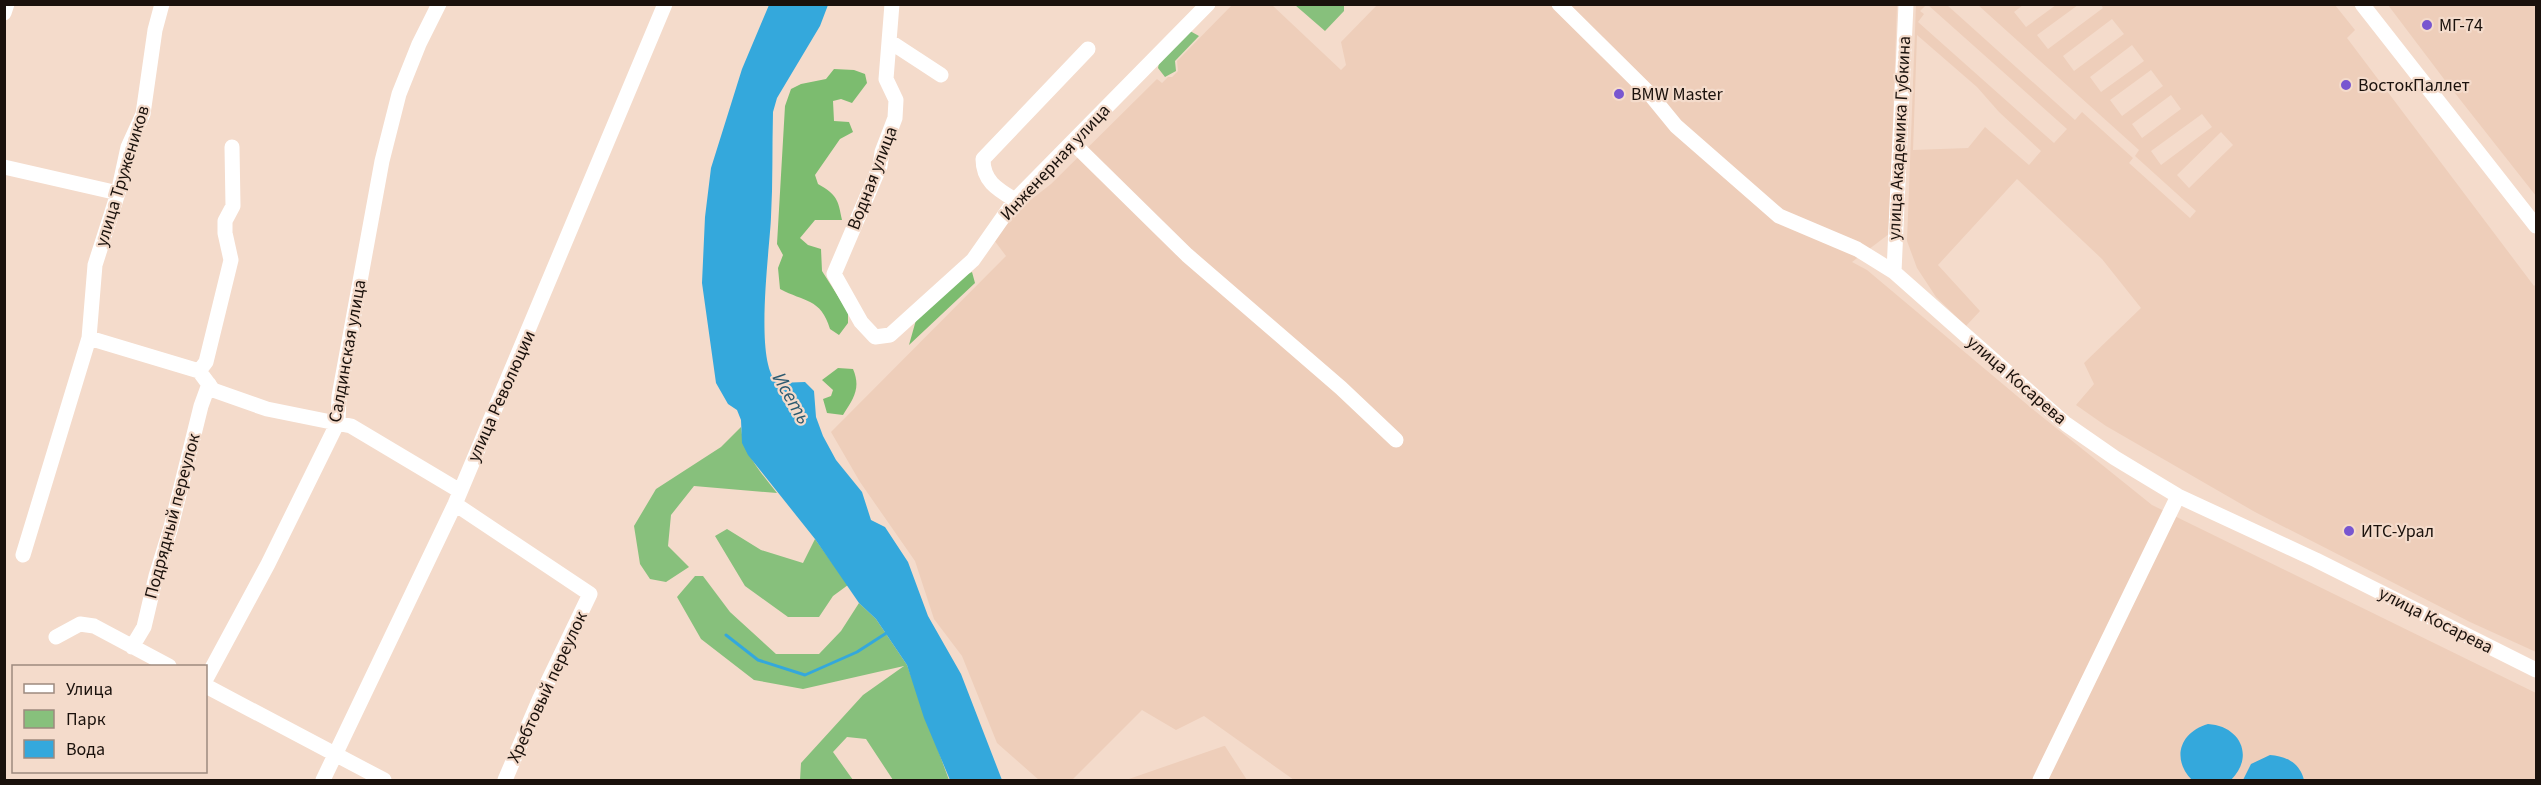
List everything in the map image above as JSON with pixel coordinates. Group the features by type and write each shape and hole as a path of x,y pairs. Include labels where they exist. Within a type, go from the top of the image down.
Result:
{"street":[{"path":"4,13 7,4"},
{"name":"улица Тружеников","path":"23,555 89,338 94,265 118,193 128,147 143,114 162,4"},
{"name":"Салдинская улица","path":"207,677 268,564 338,422 341,384 382,161 399,94 419,44 439,4"},
{"name":"улица Революции","path":"323,780 458,497 521,352 665,4"},
{"name":"Водная улица","path":"875,337 861,322 834,274 880,166 882,152 895,118 896,100 886,79 892,4"},
{"name":"Инженерная улица","path":"875,337 890,335 973,260 1015,200 1208,4"},
{"name":"улица Косарева","path":"1559,4 1649,93 1676,126 1779,216 1857,249 1894,272 2066,423 2115,458 2178,496 2316,560 2536,670"},
{"name":"улица Академика Губкина","path":"1894,272 1906,4"},
{"path":"2362,4 2536,226"},
{"path":"889,41 940,75"},
{"path":"1015,200 995,188 983,172 983,159 1088,49"},
{"path":"1072,142 1187,255 1341,388 1396,440"},
{"path":"198,371 206,362 231,260 225,233 225,221 233,206 232,147"},
{"path":"4,167 118,193"},
{"path":"89,338 198,371 213,390 267,409 351,426 458,497"},
{"name":"Подрядный переулок","path":"132,646 144,627 208,384"},
{"path":"2040,780 2178,496"},
{"name":"Хребтовый переулок","path":"458,497 590,594 540,698 505,780"},
{"path":"56,638 80,624 94,626 167,665"},
{"path":"207,687 384,780"}],"shaded area":[{"path":"1916,4 1926,5 1920,11 1924,14 1918,22 2054,143 2067,129 1928,5 1947,5 2075,120 2082,112 2133,158 2129,163 2190,218 2196,211 2135,156 2139,150 1978,5 2023,5 2014,12 2026,27 2056,5 2078,5 2037,35 2048,49 2103,8 2101,5 2335,5 2355,30 2347,38 2534,286 2536,284 2536,652 2470,622 2255,512 2106,426 2076,405 2094,384 2084,363 2141,308 2102,259 2017,179 1938,265 1980,311 1966,326 1936,297 1917,268 1907,241","holes":["2112,19 2124,34 2074,71 2063,56","1917,35 1977,87 1999,112 2041,151 2029,165 1985,127 1968,148 1913,150","2132,45 2144,61 2101,92 2090,77","2151,70 2163,86 2122,116 2110,100","2171,95 2181,109 2142,138 2132,124","2202,114 2212,127 2161,165 2151,151","2221,132 2233,145 2189,188 2177,175"]},
{"path":"1232,5 1272,5 1341,70 1346,65 1341,42 1377,5 1897,5 1889,234 1852,262 1867,270 2035,411 2152,505 2536,693 2536,780 1294,780 1204,716 1176,730 1142,710 1072,780 1039,780 997,743 962,656 934,619 915,561 860,482 831,432 1006,256 994,240 1019,209 1051,184 1157,79 1162,83 1168,77 1172,77 1178,71 1177,61"},
{"path":"2388,5 2536,5 2536,196 2447,83"},
{"path":"1224,746 1247,780 1126,780"}],"green space":[{"path":"1295,5 1344,5 1344,11 1325,31"},
{"path":"1190,31 1199,36 1175,61 1176,71 1165,77 1158,68 1159,63"},
{"path":"834,69 854,70 865,74 867,83 852,103 841,99 833,101 834,121 849,122 853,132 840,139 815,175 818,184 836,198 842,220 815,220 800,238 808,245 821,249 822,271 848,312 848,323 839,335 830,329 817,306 780,289 778,268 783,255 777,244 785,106 791,89 801,84 826,79"},
{"path":"972,272 975,283 909,345 916,320 961,277"},
{"path":"838,368 853,369 856,382 853,398 843,415 827,413 823,399 831,396 833,390 822,380"},
{"path":"741,427 749,454 777,493 694,486 671,515 668,546 689,567 666,582 650,579 640,564 634,526 656,489 721,447"},
{"path":"727,529 761,550 803,563 815,539 848,585 833,596 819,617 788,617 745,586 715,536"},
{"path":"695,576 703,576 730,612 776,654 819,654 841,631 859,603 876,619 907,665 949,780 893,780 866,739 847,737 833,752 853,780 800,780 801,763 863,695 904,666 803,689 754,680 701,639 677,597"}],"water":[{"name":"Исеть","path":"769,5 828,5 820,26 777,98 773,112 772,204 765,305 766,354 770,372 778,383 805,382 814,391 816,417 823,436 836,460 862,492 871,520 885,527 908,562 928,616 961,674 1002,780 950,780 924,718 907,665 876,619 859,603 815,539 748,455 742,443 741,420 737,410 728,404 716,383 702,283 705,217 711,168 742,69"},
{"path":"2208,724 2228,730 2236,736 2240,744 2243,752 2242,761 2231,780 2192,780 2182,764 2180,755 2185,740 2198,728"},
{"path":"2270,755 2292,762 2299,769 2304,780 2243,780 2251,764"}],"waterway":[{"path":"726,635 758,660 805,675 857,652 888,632"}],"place":[{"name":"МГ-74","path":"2427,25"},
{"name":"ВостокПаллет","path":"2346,85"},
{"name":"BMW Master","path":"1619,94"},
{"name":"ИТС-Урал","path":"2349,531"}]}
